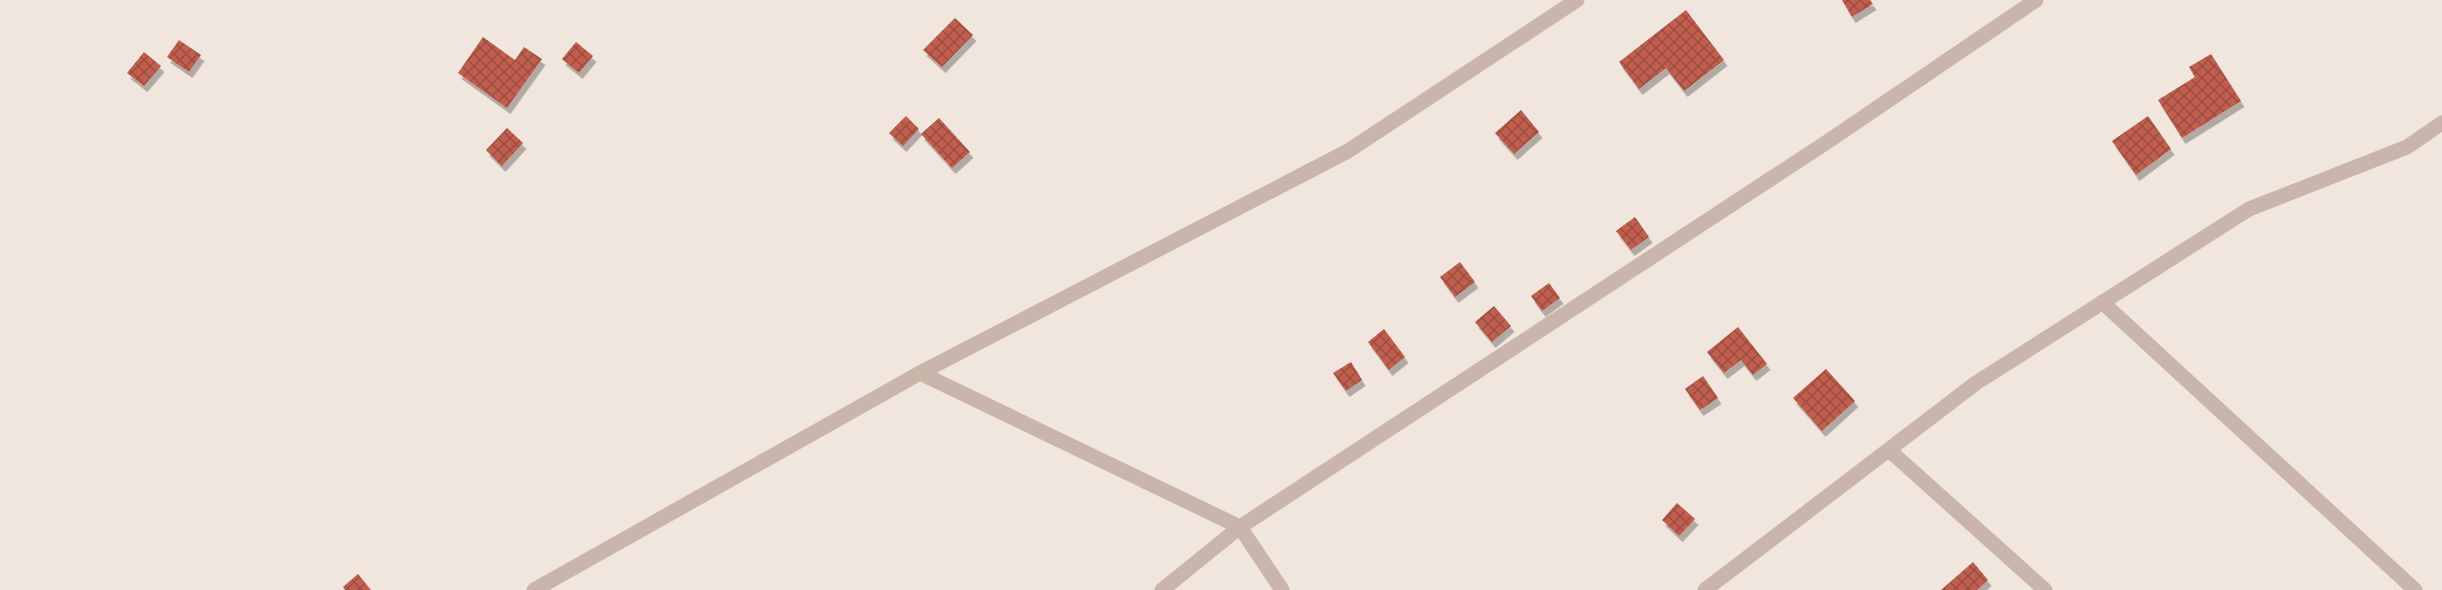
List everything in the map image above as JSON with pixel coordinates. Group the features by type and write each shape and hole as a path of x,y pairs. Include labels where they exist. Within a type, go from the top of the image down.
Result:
{"street":[{"path":"534,590 920,373 1348,151 1577,0"},
{"path":"1162,590 1240,527 1827,142 2036,0"},
{"path":"1705,590 1976,383 2102,302 2249,209 2407,147 2442,123"},
{"path":"2102,302 2415,590"},
{"path":"920,373 1240,527 1282,590"},
{"path":"1889,450 2045,590"}],"building":[{"path":"1842,0 1870,0 1873,4 1852,17"},
{"path":"1686,10 1724,60 1684,91 1666,68 1639,89 1619,62"},
{"path":"955,18 973,35 942,67 923,50"},
{"path":"483,37 515,60 524,47 542,59 507,108 458,73"},
{"path":"179,40 201,55 189,72 167,57"},
{"path":"576,42 593,56 579,73 562,59"},
{"path":"144,52 161,66 144,86 127,73"},
{"path":"2211,54 2241,101 2182,138 2158,100 2195,77 2189,67"},
{"path":"1521,110 1539,132 1514,154 1495,133"},
{"path":"906,116 919,129 903,146 889,133"},
{"path":"2148,116 2171,149 2136,175 2112,141"},
{"path":"939,118 970,152 952,168 921,134"},
{"path":"507,128 523,143 502,166 486,150"},
{"path":"1635,217 1649,237 1631,250 1616,231"},
{"path":"1460,262 1475,282 1455,297 1440,277"},
{"path":"1549,283 1560,298 1542,311 1531,296"},
{"path":"1494,306 1511,326 1492,342 1475,322"},
{"path":"1738,327 1767,364 1753,375 1741,360 1724,373 1707,352"},
{"path":"1384,329 1405,357 1389,370 1368,342"},
{"path":"1351,362 1362,380 1346,391 1333,373"},
{"path":"1826,369 1855,401 1822,431 1793,398"},
{"path":"1703,376 1718,398 1700,410 1685,389"},
{"path":"1677,503 1695,519 1679,536 1662,520"},
{"path":"1973,562 1988,580 1977,590 1941,590"},
{"path":"358,574 371,590 345,590 343,587"}]}
